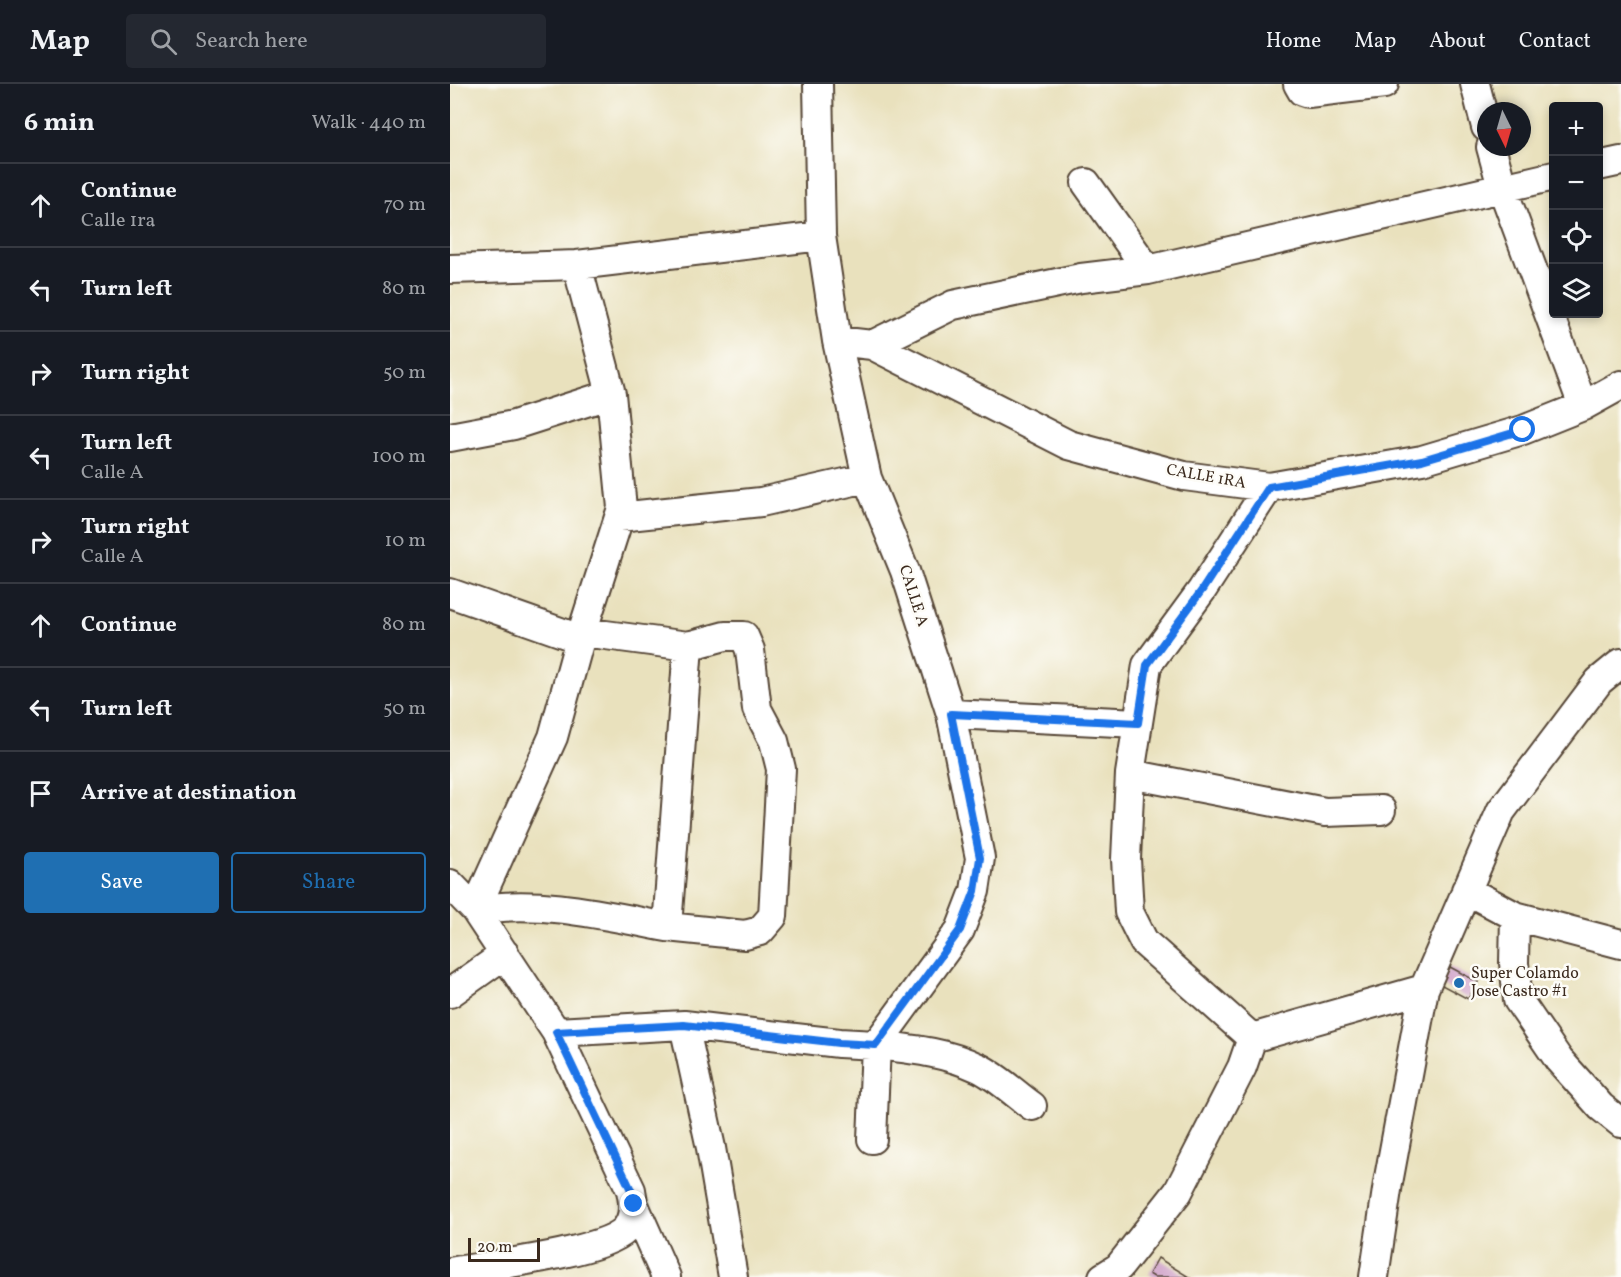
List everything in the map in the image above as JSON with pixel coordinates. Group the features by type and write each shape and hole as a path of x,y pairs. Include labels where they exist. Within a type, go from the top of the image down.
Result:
{"street":[{"name":"CALLE A","path":"818,84 821,236 837,340 867,478 905,571 951,714 980,858 975,891 960,930 876,1045"},
{"path":"1298,84 1302,91 1308,93 1384,84"},
{"path":"1475,84 1480,102"},
{"path":"1493,156 1502,187 1583,406"},
{"path":"1603,165 1621,161"},
{"path":"872,345 953,305 1081,278 1148,270 1549,177"},
{"path":"1086,183 1148,270"},
{"path":"450,269 577,265 821,236"},
{"path":"475,910 553,737 581,636 622,508 611,394 577,265"},
{"name":"CALLE 1RA","path":"837,340 872,345 1069,445 1184,476 1269,487 1422,460 1523,430 1583,406 1621,385"},
{"path":"450,436 514,425 611,394"},
{"path":"619,517 761,502 867,478"},
{"path":"1252,1038 1144,942 1129,912 1126,859 1131,774 1147,665 1202,590 1269,487"},
{"path":"450,593 581,636 688,646 725,636 744,636 750,650 757,709 774,741 781,769 773,916 760,931 745,935 667,927 568,908 500,906 475,910"},
{"path":"667,927 688,646"},
{"path":"1374,1277 1388,1183 1424,989 1502,811 1599,681 1621,663"},
{"path":"951,714 1138,723"},
{"path":"1131,774 1325,813 1382,810"},
{"path":"450,884 475,910 556,1032 631,1190 634,1204 666,1277"},
{"path":"1466,890 1515,916 1621,944"},
{"path":"1515,916 1514,963 1518,1000 1558,1060 1601,1107 1621,1123"},
{"path":"450,993 505,954"},
{"path":"1252,1038 1424,989"},
{"path":"684,1025 711,1148 732,1277"},
{"path":"556,1032 684,1025 930,1051 981,1069 1032,1106"},
{"path":"1103,1277 1119,1267 1178,1192 1242,1067 1252,1038"},
{"path":"872,1139 876,1045"},
{"path":"450,1272 555,1255 609,1239 624,1230 632,1218 634,1204"}],"building":[{"name":"Super Colamdo Jose Castro #1","path":"1450,967 1478,982 1468,999 1440,984"},
{"path":"1158,1258 1189,1277 1154,1277 1149,1274"}],"place":[{"name":"Super Colamdo Jose Castro #1","path":"1459,983"}],"route":[{"path":"634,1204 631,1190 556,1032 684,1025 856,1045 876,1045 960,930 975,891 980,858 951,714 1138,723 1147,665 1202,590 1269,487 1422,460 1523,430"}]}
